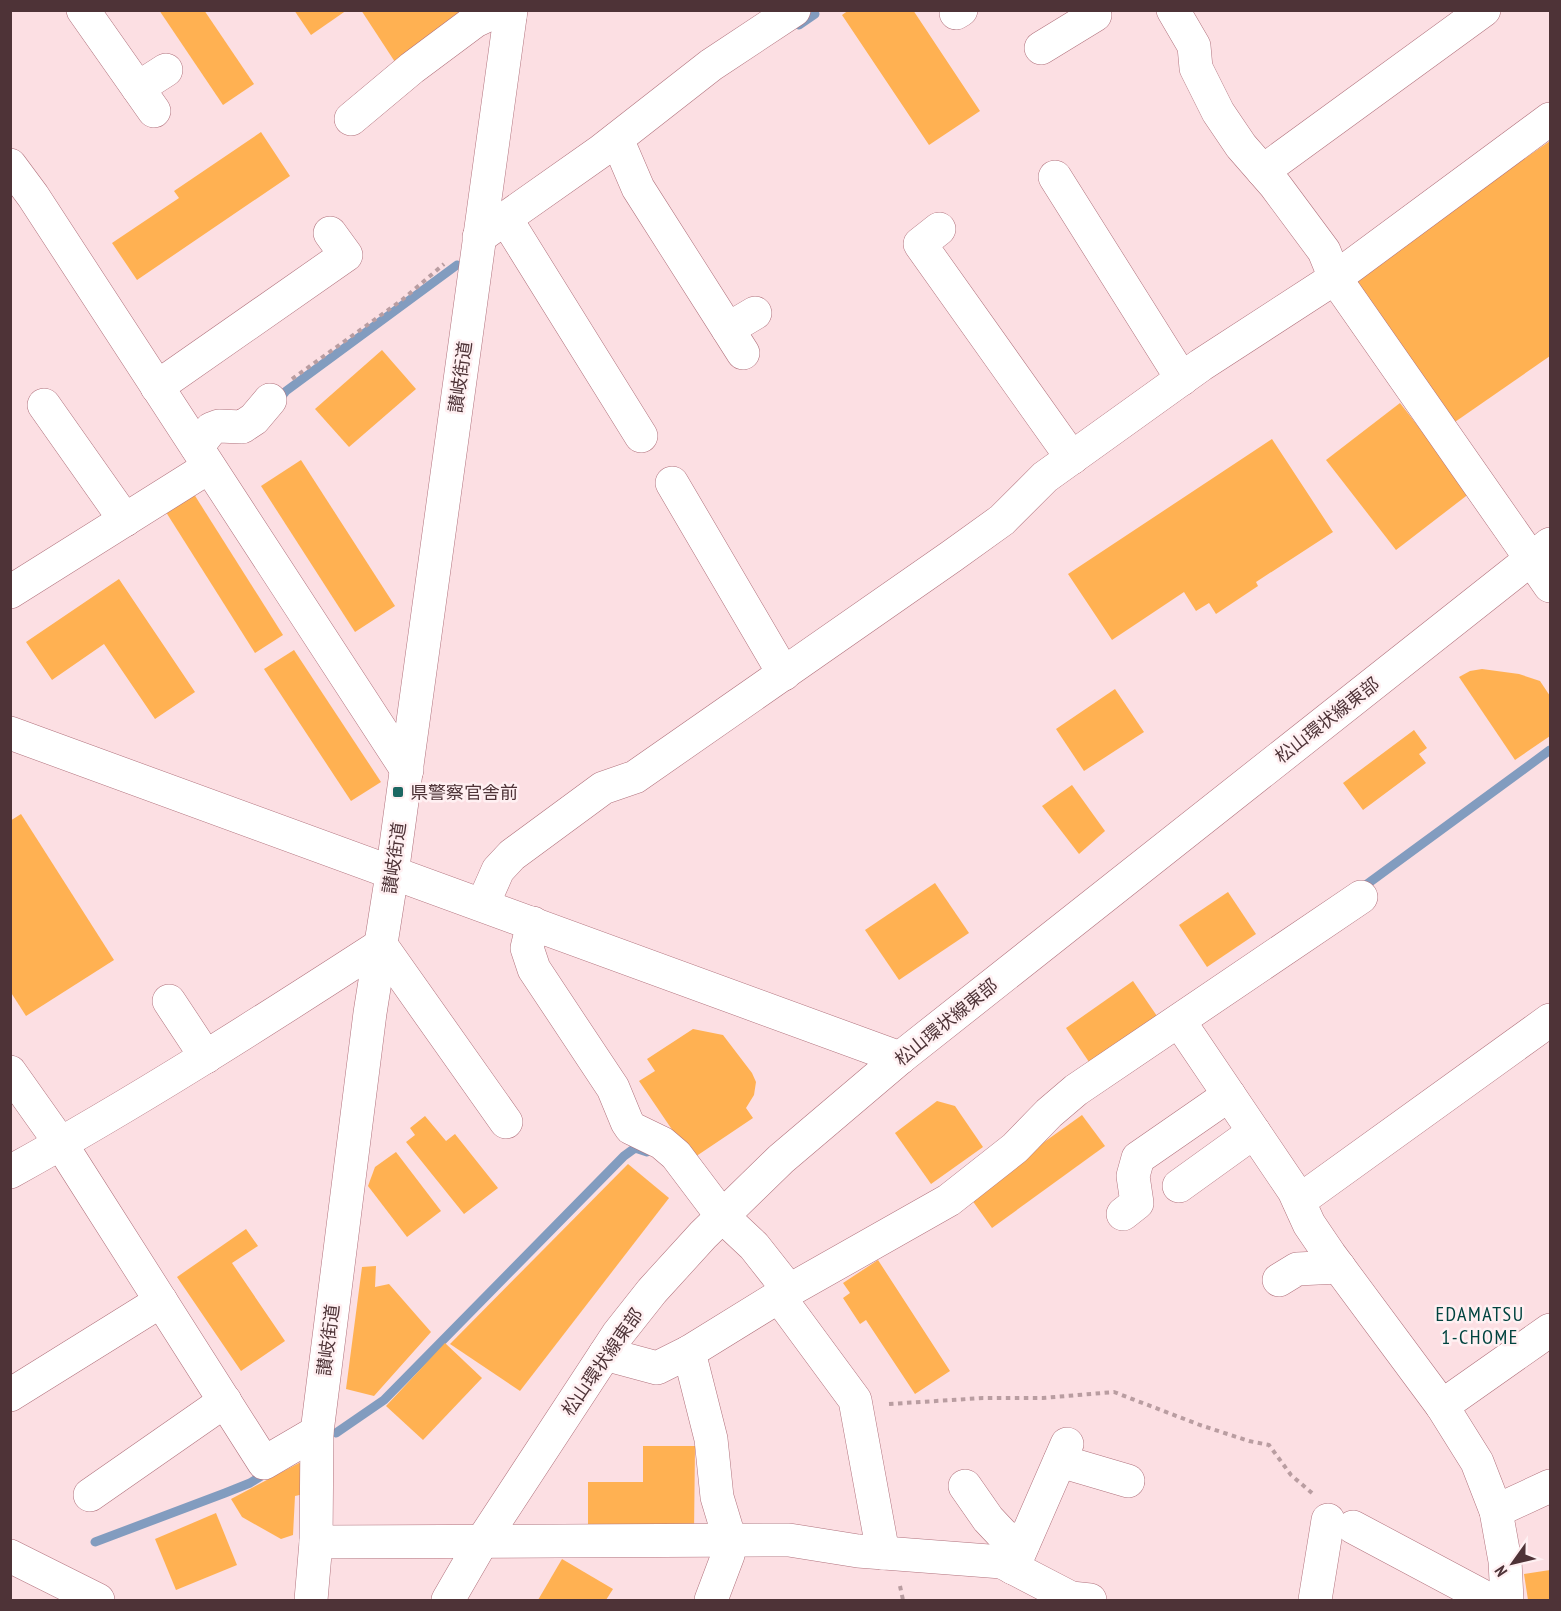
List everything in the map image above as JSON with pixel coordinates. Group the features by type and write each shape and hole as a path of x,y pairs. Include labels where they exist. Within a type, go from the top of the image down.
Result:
{"street":[{"path":"83,10 146,99 166,70"},
{"path":"479,237 617,139 711,65 794,10"},
{"path":"1173,10 1194,46 1196,68 1218,112 1241,146 1263,171 1323,251 1335,278 1541,552 1551,586"},
{"path":"1263,171 1484,10"},
{"path":"351,119 412,68 475,21 490,14 510,13"},
{"name":"讃岐街道","path":"311,1600 316,1542 316,1432 370,1012 407,770 510,13"},
{"path":"1041,48 1074,18"},
{"path":"483,904 498,870 512,855 603,788 635,777 784,674 1002,520 1045,477 1182,379 1335,278 1551,119"},
{"path":"617,139 638,188 742,332"},
{"path":"10,165 33,196 407,770"},
{"path":"1055,177 1182,379"},
{"path":"506,219 641,436"},
{"path":"939,229 920,244 1072,458"},
{"path":"157,387 346,255 330,233"},
{"path":"11,591 125,520 203,457 211,429 219,426 242,426 254,419 270,400"},
{"path":"44,405 125,520"},
{"path":"672,483 784,674"},
{"name":"松山環状線東部","path":"448,1600 481,1543 605,1354 652,1291 722,1216 781,1159 900,1058 1541,552"},
{"path":"10,733 392,874 533,922 900,1058"},
{"path":"605,1354 657,1368 689,1352 783,1294 949,1200 1015,1148 1049,1113 1076,1090 1361,897"},
{"path":"533,922 527,948 534,969 613,1088 627,1122 632,1128 662,1143 676,1155 722,1216 754,1246 780,1279 785,1305 855,1400 883,1553"},
{"path":"10,1172 206,1057 381,945 506,1122"},
{"path":"169,1001 206,1057"},
{"path":"1299,1201 1551,1020"},
{"path":"1179,1021 1299,1201 1310,1224 1339,1267 1442,1406 1477,1462 1496,1511 1505,1561 1507,1600"},
{"path":"10,1072 61,1144 264,1463 316,1432"},
{"path":"1123,1215 1137,1203 1133,1176 1137,1158 1229,1095"},
{"path":"1179,1186 1254,1132"},
{"path":"1280,1280 1297,1269 1339,1267"},
{"path":"10,1395 161,1301"},
{"path":"1442,1406 1551,1330"},
{"path":"689,1352 711,1439 717,1497 730,1540 728,1555 711,1600"},
{"path":"90,1495 225,1401"},
{"path":"316,1542 789,1540 883,1553 1002,1562 1018,1556 1064,1453 1128,1481"},
{"path":"965,1486 1018,1556 1071,1598 1090,1600"},
{"path":"1496,1511 1551,1486"},
{"path":"1316,1600 1340,1523 1490,1600"},
{"path":"10,1556 98,1600"}],"path":[{"path":"270,400 284,386 402,300 462,248 479,237"},
{"path":"855,1400 890,1404 983,1398 1043,1398 1114,1392 1200,1425 1269,1445 1291,1475 1315,1495 1340,1523"}],"building":[{"path":"159,10 204,10 254,84 223,105"},
{"path":"294,10 347,10 311,35"},
{"path":"361,10 471,10 395,62"},
{"path":"849,10 871,10 872,12 875,10 913,10 980,111 929,145 842,15"},
{"path":"261,132 290,176 137,280 112,243 179,198 174,191"},
{"path":"1550,141 1550,356 1452,424 1352,278"},
{"path":"382,350 416,389 349,447 315,409"},
{"path":"1400,403 1470,493 1396,550 1326,460"},
{"path":"1272,439 1333,532 1256,582 1258,586 1216,614 1209,603 1196,611 1184,592 1112,640 1068,574"},
{"path":"301,460 395,606 355,632 261,486"},
{"path":"192,491 283,635 255,653 164,509"},
{"path":"119,579 195,692 155,719 104,644 52,680 26,642"},
{"path":"294,650 381,782 351,801 264,669"},
{"path":"1482,669 1519,674 1540,681 1550,696 1550,736 1515,760 1459,677 1470,671"},
{"path":"1115,689 1144,732 1084,771 1056,729"},
{"path":"1414,730 1427,748 1419,754 1426,763 1363,810 1343,783"},
{"path":"1072,785 1105,831 1079,854 1042,806"},
{"path":"21,814 114,960 26,1016 10,991 10,821"},
{"path":"935,883 969,933 899,980 865,930"},
{"path":"1228,892 1256,934 1207,967 1179,925"},
{"path":"1133,981 1157,1016 1089,1062 1066,1028"},
{"path":"693,1029 723,1035 752,1073 756,1082 754,1095 746,1108 753,1118 692,1159 639,1081 655,1071 647,1059"},
{"path":"937,1101 955,1106 983,1147 931,1184 895,1133"},
{"path":"1082,1115 1105,1146 992,1228 969,1196"},
{"path":"425,1116 446,1141 455,1134 498,1188 464,1214 406,1142 415,1135 410,1128"},
{"path":"396,1152 441,1211 407,1237 368,1186 375,1167"},
{"path":"628,1164 669,1198 520,1391 450,1344"},
{"path":"246,1229 258,1246 232,1263 285,1341 241,1371 177,1277"},
{"path":"878,1260 950,1371 915,1394 866,1320 860,1324 843,1298 850,1293 843,1283"},
{"path":"376,1266 375,1287 389,1284 431,1332 374,1396 346,1389 362,1267"},
{"path":"445,1343 482,1378 423,1440 386,1406"},
{"path":"643,1446 695,1446 694,1534 588,1537 588,1482 643,1482"},
{"path":"299,1463 306,1464 304,1494 295,1496 293,1535 281,1539 242,1517 231,1499"},
{"path":"216,1513 237,1565 176,1590 155,1539"},
{"path":"562,1559 613,1589 606,1600 538,1600"},
{"path":"1550,1570 1550,1600 1528,1600 1524,1574"}],"waterway":[{"path":"799,25 815,14"},
{"path":"278,401 286,391 457,265"},
{"path":"1359,890 1550,750"},
{"path":"336,1433 384,1400 624,1156 635,1148 647,1152"},
{"path":"95,1542 250,1483 268,1472"}],"place":[{"name":"県警察官舎前","path":"398,792"}],"district":[{"name":"EDAMATSU 1-CHOME","path":"1480,1326"}]}
